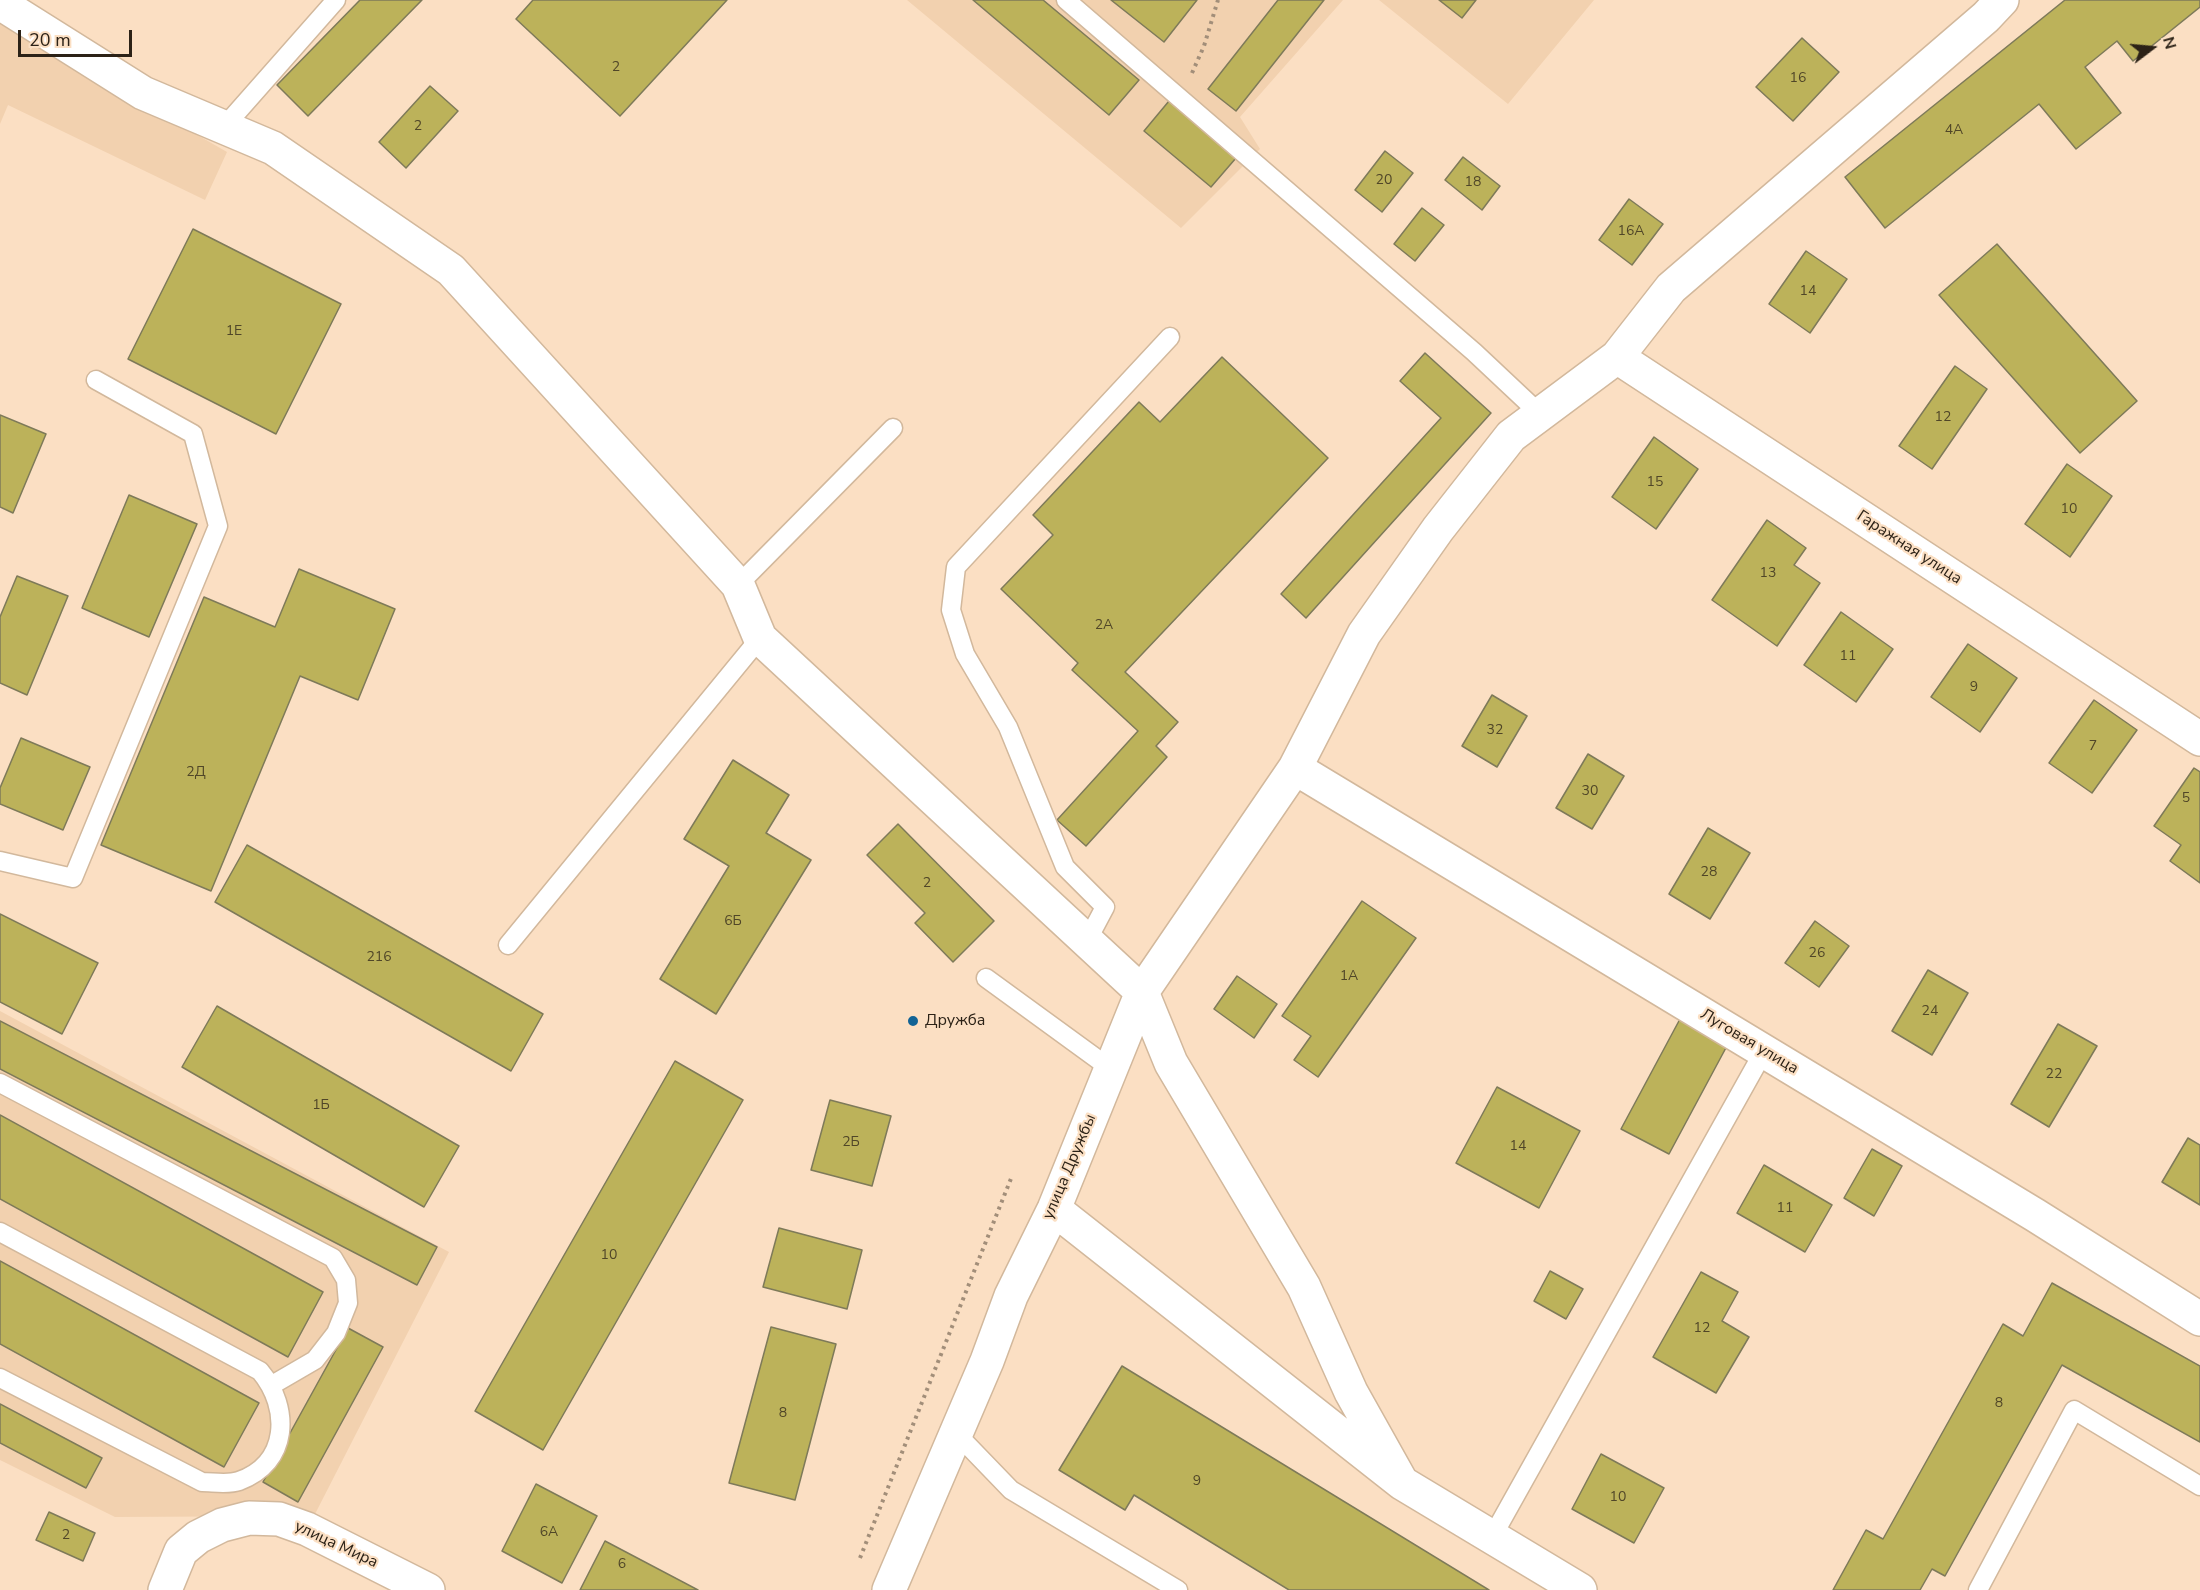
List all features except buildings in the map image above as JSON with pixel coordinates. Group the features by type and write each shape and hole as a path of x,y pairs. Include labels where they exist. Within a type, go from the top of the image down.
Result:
{"street":[{"name":"улица Дружбы","path":"889,1590 987,1361 1011,1296 1054,1209 1142,992 1295,768 1364,634 1438,529 1512,436 1617,357 1671,288 1986,17 2002,0"},
{"path":"0,3 143,93 273,148 451,270 738,585 760,638 1088,939 1142,992 1171,1063 1304,1287 1350,1392 1402,1483"},
{"name":"Гаражная улица","path":"1617,357 2200,739"},
{"name":"Луговая улица","path":"1295,768 1764,1051 2200,1319"},
{"path":"1054,1209 1402,1483 1491,1539 1580,1590"},
{"name":"улица Мира","path":"165,1590 182,1551 198,1537 222,1525 249,1518 279,1520 307,1529 428,1590"}],"lane":[{"path":"224,127 336,0"},
{"path":"1066,0 1465,345 1540,414"},
{"path":"1088,939 1105,907 1065,867 1008,727 965,654 951,610 956,567 1170,337"},
{"path":"0,861 73,878 218,526 193,434 96,380"},
{"path":"738,585 893,428"},
{"path":"508,945 760,638"},
{"path":"986,978 1111,1069"},
{"path":"1491,1539 1764,1051"},
{"path":"0,1083 333,1258 346,1280 348,1303 336,1333 315,1360 272,1385"},
{"path":"0,1232 260,1371 272,1385 282,1410 280,1441 259,1470 237,1482 202,1482 0,1378"},
{"path":"1978,1590 2074,1410 2200,1486"},
{"path":"955,1432 1011,1490 1178,1590"}],"path":[{"path":"1180,99 1204,45 1218,0"},
{"path":"856,1568 1012,1176"}],"shaded area":[{"path":"907,0 1343,0 1240,117 1260,149 1181,228"},
{"path":"1379,0 1594,0 1508,104"},
{"path":"0,22 227,152 205,200 8,105 0,124"},
{"path":"0,1011 449,1252 314,1516 115,1517 0,1460"}],"place":[{"name":"Дружба","path":"913,1021"}]}
